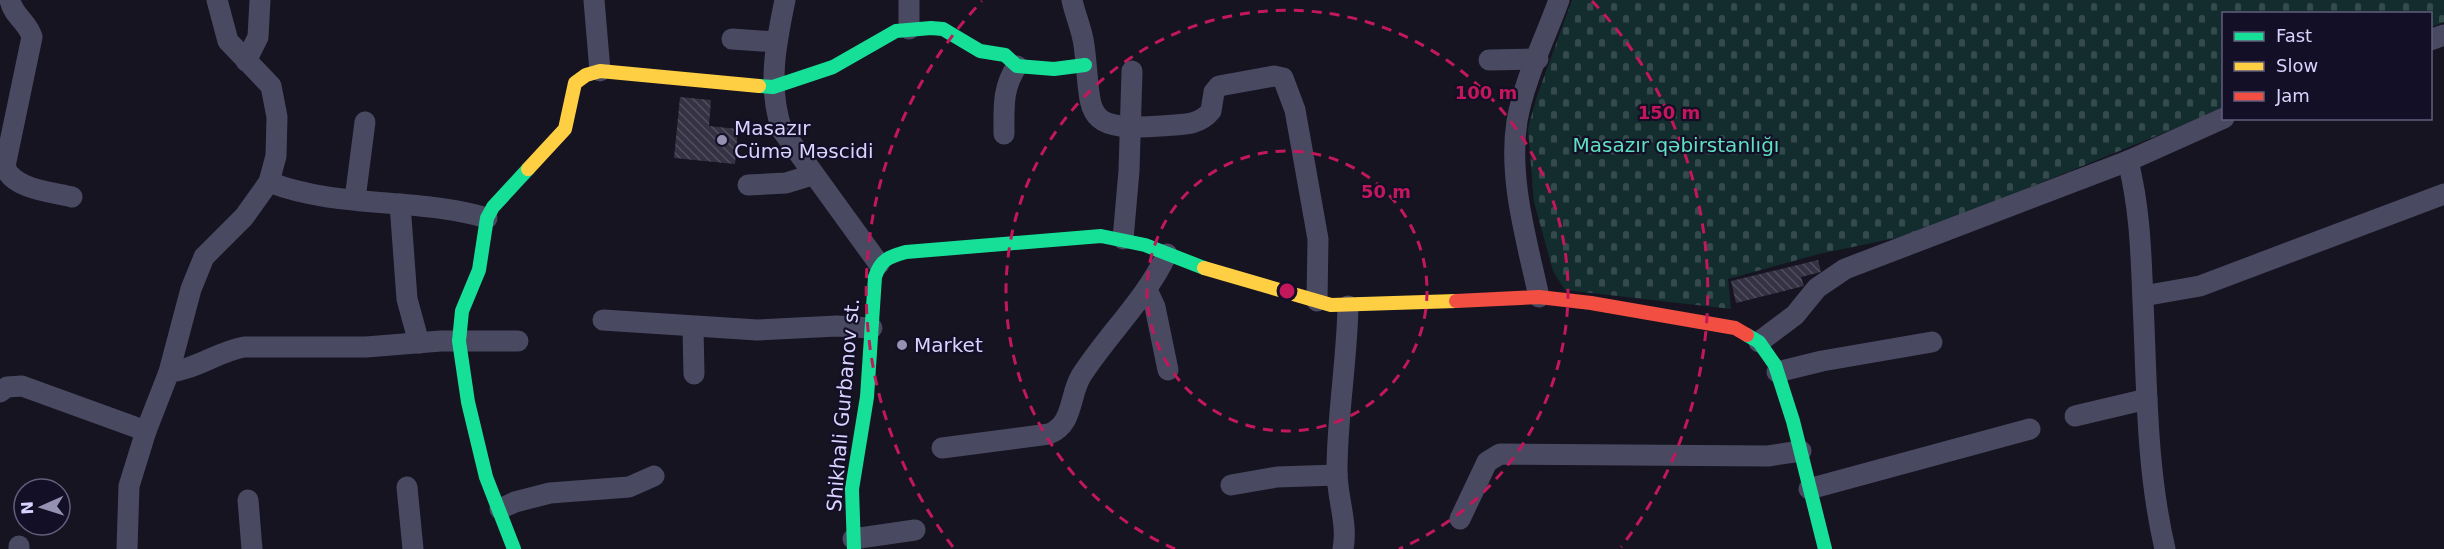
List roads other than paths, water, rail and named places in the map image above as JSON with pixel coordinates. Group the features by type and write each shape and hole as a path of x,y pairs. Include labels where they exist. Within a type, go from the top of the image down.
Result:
{"street":[{"path":"10,0 16,15 29,28 32,37 5,166 7,174 16,181 72,197"},
{"path":"127,549 129,486 146,430 169,372 191,289 204,257 244,217 269,182 278,138 276,106 271,86 228,41 217,0"},
{"path":"246,61 258,37 260,0"},
{"path":"594,0 600,71"},
{"path":"784,0 776,42 773,87 776,112 782,130 879,264 886,258 906,252 1075,237 1123,239 1214,272 1317,301 1348,306 1539,297 1719,323 1734,328 1759,342 1768,352 1778,372 1801,451 1825,549"},
{"path":"909,0 909,29"},
{"path":"1072,0 1084,46 1086,87 1096,116 1107,125 1130,128 1196,123 1210,111 1214,92 1219,86 1274,76 1282,78 1288,87 1294,110 1318,239 1317,301"},
{"path":"1539,297 1521,213 1515,144 1518,119 1559,0"},
{"path":"514,549 489,486 478,449 462,369 459,341 462,311 479,270 487,218 513,183 540,158 565,129 575,83 586,75 600,71 773,87 833,67 882,36 909,29 943,29 980,51 1005,55 1017,66 1054,69 1085,65"},
{"path":"732,39 776,42"},
{"path":"1489,60 1538,59"},
{"path":"1004,134 1004,93 1007,81 1017,66"},
{"path":"1123,239 1129,179 1132,71"},
{"path":"1759,342 1795,315 1817,288 1845,269 2128,161 2222,119"},
{"path":"355,199 366,122"},
{"path":"2128,161 2139,211 2150,462 2155,507 2165,549"},
{"path":"748,184 786,183 812,174"},
{"path":"269,182 305,193 454,210 487,218"},
{"path":"2143,296 2200,286 2444,194"},
{"path":"400,204 407,299 419,343"},
{"path":"942,448 1049,434 1059,430 1066,422 1080,378 1148,290 1167,254"},
{"name":"Shikhali Gurbanov st.","path":"853,544 852,489 867,397 873,289 879,264"},
{"path":"1148,290 1155,307 1168,370"},
{"path":"1343,549 1344,522 1337,475 1348,306"},
{"path":"603,320 693,328 757,330 837,326 872,328"},
{"path":"693,328 694,374"},
{"path":"169,372 196,367 232,349 244,347 366,347 459,341 518,341"},
{"path":"1778,372 1822,361 1932,342"},
{"path":"0,392 7,387 22,386 146,430"},
{"path":"2075,417 2147,399"},
{"path":"1809,489 2030,429"},
{"path":"1460,519 1487,462 1500,454 1768,456 1801,451"},
{"path":"1231,485 1277,477 1337,475"},
{"path":"500,509 515,502 550,493 629,488 654,476"},
{"path":"407,487 413,549"},
{"path":"249,500 252,549"},
{"path":"853,544 915,530"}],"place":[{"name":"Masazır Cümə Məscidi","path":"722,140"},
{"name":"Market","path":"902,345"}],"park label":[{"name":"Masazır qəbirstanlığı","path":"1676,145"}]}
